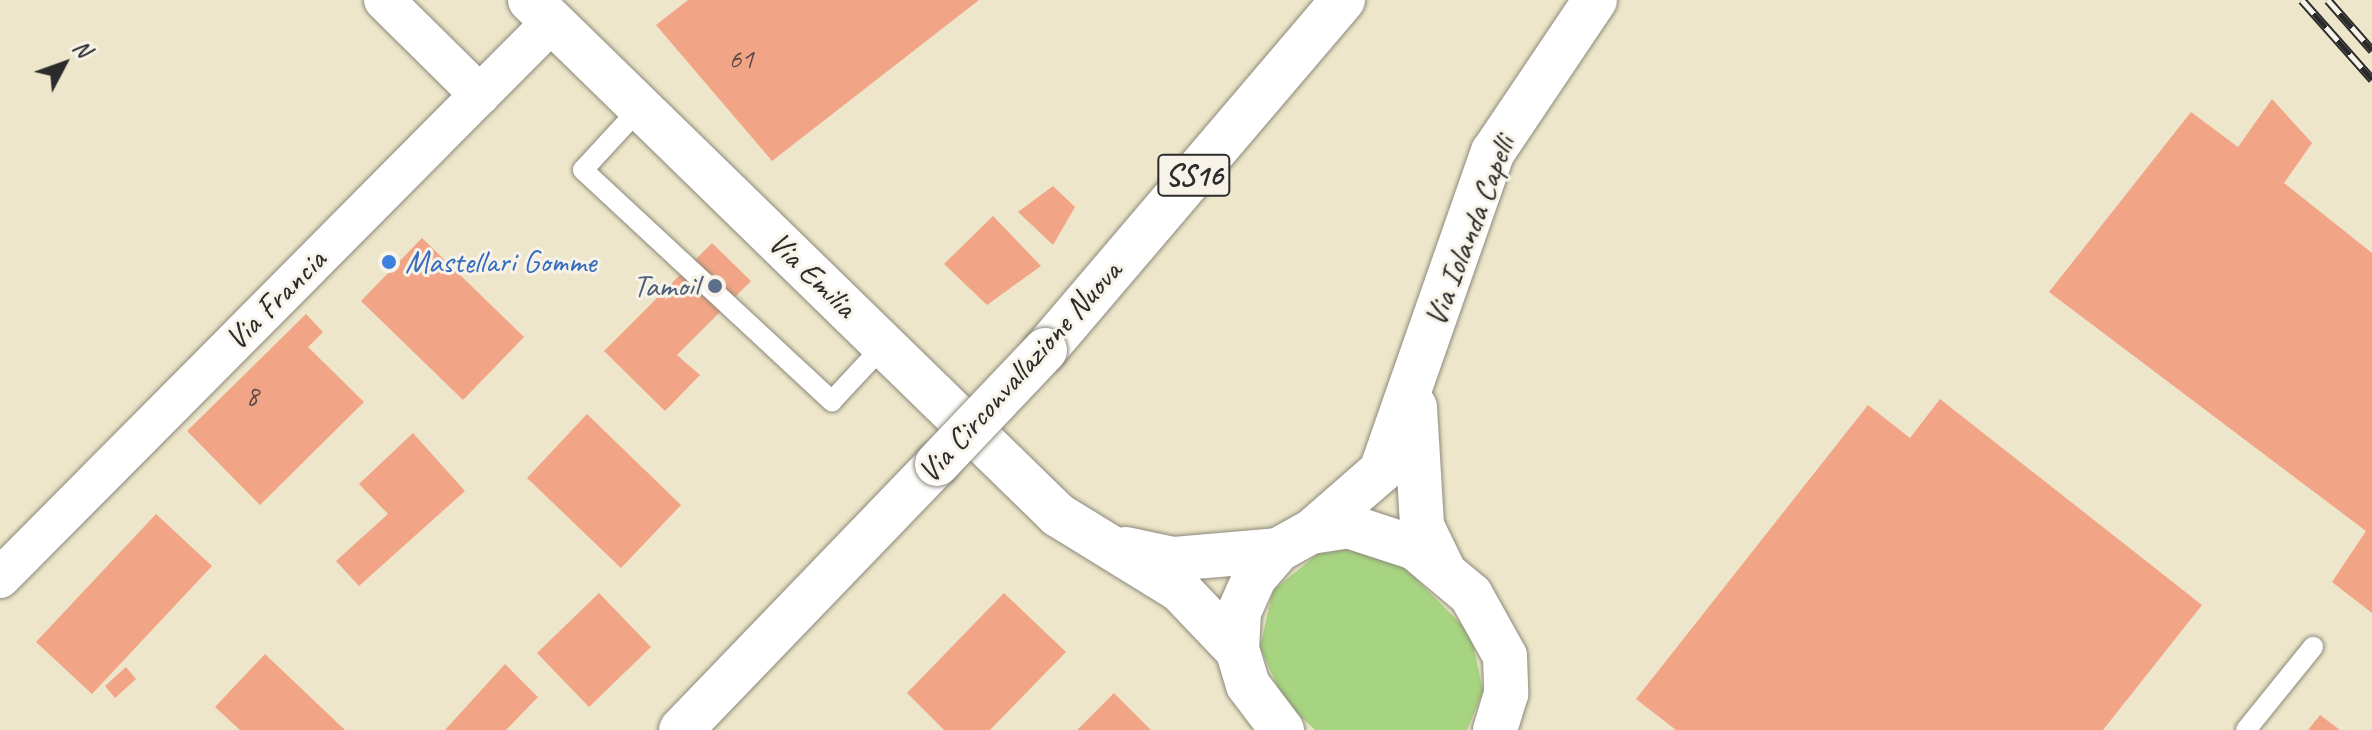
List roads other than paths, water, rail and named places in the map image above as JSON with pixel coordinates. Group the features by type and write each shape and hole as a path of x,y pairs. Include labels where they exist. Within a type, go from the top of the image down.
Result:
{"main road":[{"name":"Via Circonvallazione Nuova","path":"681,730 1045,350 1343,0"},
{"name":"Via Iolanda Capelli","path":"1237,650 1249,589 1294,541 1381,471 1415,389 1493,152 1595,0"},
{"name":"Via Emilia","path":"541,11 1058,515 1180,590 1237,650"},
{"name":"Via Iolanda Capelli","path":"1415,389 1422,526 1442,567"},
{"name":"Via Emilia","path":"1100,543 1173,559 1294,541 1348,526 1383,532 1442,567"},
{"path":"1442,567 1491,623 1505,656 1506,694 1495,730"},
{"path":"1237,650 1248,685 1282,730"}],"street":[{"path":"384,0 480,95"},
{"name":"Via Francia","path":"0,578 480,95 541,11"}],"lane":[{"path":"640,108 583,170 832,401 884,345"},
{"path":"2246,730 2313,647"}],"railway":[{"path":"2302,0 2372,79"},
{"path":"2328,0 2372,50"}],"place":[{"name":"Mastellari Gomme","path":"389,262"},
{"name":"Tamoil","path":"715,286"}]}
